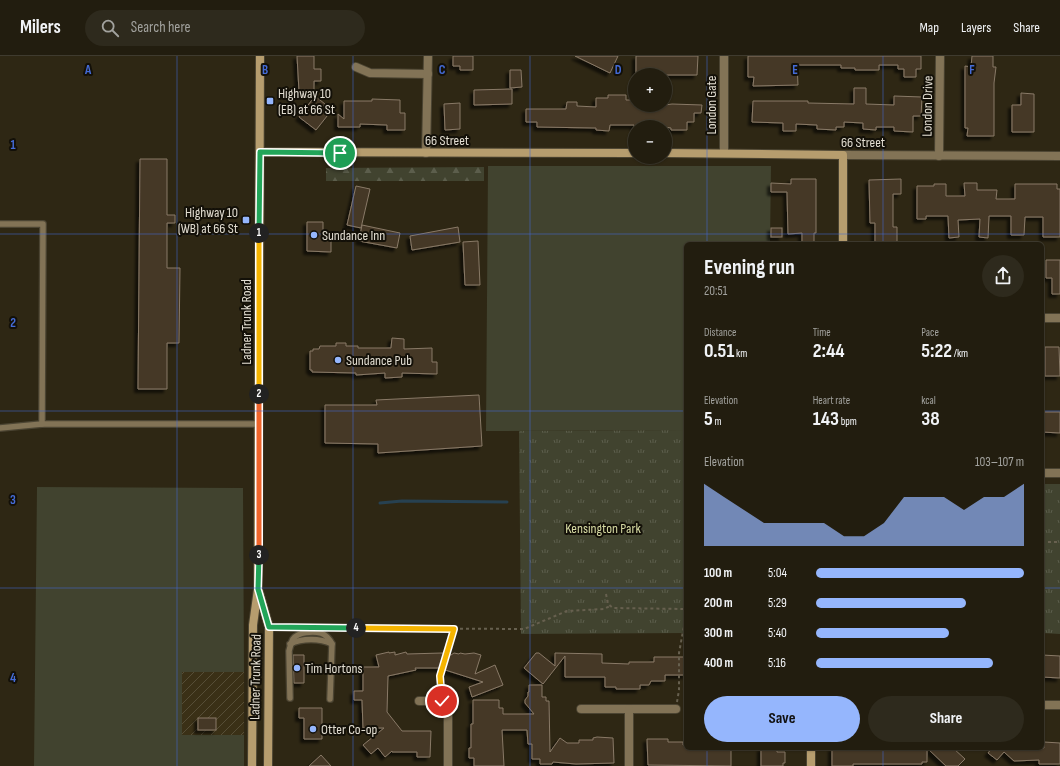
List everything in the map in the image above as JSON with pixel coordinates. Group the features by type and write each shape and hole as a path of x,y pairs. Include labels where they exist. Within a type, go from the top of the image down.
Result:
{"main road":[{"name":"Ladner Trunk Road","path":"252,766 253,625 258,589 260,56"},
{"name":"66 Street","path":"260,152 628,153"},
{"name":"66 Street","path":"672,153 843,155"},
{"path":"843,155 843,242"},
{"name":"Ladner Trunk Road","path":"258,589 269,627 268,766"},
{"path":"811,750 811,766"}],"street":[{"path":"426,153 428,56"},
{"name":"London Gate","path":"724,56 724,153"},
{"name":"London Drive","path":"939,156 940,56"},
{"path":"356,67 370,73 428,74"},
{"name":"66 Street","path":"843,155 1060,156"},
{"path":"1044,318 1060,318"},
{"path":"1044,473 1060,473"},
{"path":"419,701 442,701 448,714 448,766"},
{"path":"1044,704 1060,705"},
{"path":"581,709 676,708"},
{"path":"629,709 629,766"}],"lane":[{"path":"0,224 43,224 42,424"},
{"path":"0,428 42,424 259,424"},
{"path":"290,698 290,644 294,638 299,635 306,633 321,633 330,639 332,644 330,699"}],"path":[{"path":"1044,542 1060,542"},
{"path":"606,594 606,601 610,606 618,608 684,609"},
{"path":"327,628 524,629 567,611 604,610 610,606"},
{"path":"269,627 296,628"},
{"path":"676,708 679,690 679,653 684,627"},
{"path":"442,701 440,676 454,629"}],"shaded area":[{"path":"182,672 244,672 244,735 182,735"}],"green space":[{"path":"488,166 771,166 770,242 684,242 684,430 486,431"},
{"path":"484,167 484,181 326,181 326,168"},
{"name":"Kensington Park","path":"684,430 684,633 521,634 519,431"},
{"path":"1044,484 1060,484 1060,634 1044,633"},
{"path":"37,487 243,488 244,672 182,672 182,735 244,735 244,766 34,766"}],"building":[{"path":"297,56 314,56 314,69 321,69 321,81 314,81 314,91 299,91"},
{"path":"453,56 473,56 473,70 460,70 460,66 453,66"},
{"path":"575,56 618,56 610,73"},
{"path":"636,56 698,56 697,75 672,75 672,68 636,68"},
{"path":"748,56 921,56 921,69 916,69 916,77 904,77 904,69 898,69 898,65 879,65 879,70 855,70 855,68 841,68 841,65 797,65 798,85 753,86 754,77 748,77"},
{"path":"972,56 993,56 993,67 996,67 994,83 994,136 967,136 968,128 965,128 965,66 971,67"},
{"path":"510,70 521,70 522,87 510,88"},
{"path":"854,88 866,88 866,104 894,105 894,96 922,97 921,116 913,116 913,132 894,131 894,127 876,127 876,130 863,129 863,123 844,122 844,127 836,127 836,130 817,129 817,125 796,124 796,131 783,131 783,123 752,122 753,101 808,101 808,103 854,104"},
{"path":"512,89 512,104 474,105 474,90"},
{"path":"1021,93 1034,94 1034,132 1012,132 1012,105 1021,105"},
{"path":"608,95 626,95 626,100 628,100 628,112 672,112 672,104 702,105 701,113 694,113 694,122 687,122 687,130 672,130 672,120 628,120 628,125 610,125 609,131 596,130 596,128 537,127 537,122 526,122 526,109 566,109 567,102 577,102 577,106 596,107 596,98 608,98"},
{"path":"315,96 325,104 320,110 331,111 316,130 299,117"},
{"path":"372,99 400,100 400,113 405,113 405,130 387,130 387,125 360,124 360,127 338,127 338,114 344,119 344,101 372,101"},
{"path":"460,103 460,129 445,130 444,104"},
{"path":"140,159 167,159 167,215 175,215 175,223 167,223 167,268 180,268 179,343 167,343 167,389 138,389"},
{"path":"791,179 816,179 816,233 814,233 814,242 802,242 802,233 788,234 787,192 771,192 771,183 791,184"},
{"path":"901,179 901,194 893,194 893,227 897,227 897,242 875,242 875,223 870,223 869,180"},
{"path":"964,183 977,183 977,190 997,190 996,199 1015,199 1015,184 1057,184 1057,189 1060,189 1060,237 1043,237 1043,217 1025,217 1024,235 1011,235 1011,216 989,216 988,238 979,237 980,219 958,220 959,237 949,238 948,216 926,216 926,219 917,219 917,186 946,184 946,196 965,196"},
{"path":"356,186 370,189 361,228 347,225"},
{"path":"307,222 323,222 323,237 331,237 331,252 307,251"},
{"path":"362,225 400,233 397,248 359,241"},
{"path":"458,227 460,242 412,250 410,236"},
{"path":"771,228 782,228 782,237 771,237"},
{"path":"478,241 480,285 465,285 463,242"},
{"path":"1046,260 1060,260 1060,294 1052,294 1052,278 1046,278"},
{"path":"392,338 404,339 404,349 432,348 432,362 437,362 437,374 402,373 402,377 385,378 385,373 356,375 356,373 312,372 312,370 310,370 310,351 313,351 313,349 319,349 320,346 336,346 336,343 346,343 346,346 358,346 358,348 391,348"},
{"path":"1045,347 1059,347 1060,376 1045,376"},
{"path":"479,395 482,446 378,453 378,444 325,443 325,405 377,405 376,400"},
{"path":"1044,412 1060,412 1060,433 1044,432"},
{"path":"395,652 395,655 406,652 407,654 442,653 451,655 454,653 474,653 481,655 475,674 495,665 503,685 472,697 469,687 483,682 439,668 415,668 416,670 388,676 387,712 402,731 431,731 430,757 417,757 417,752 392,751 385,757 378,748 371,754 363,745 384,728 363,728 362,700 354,700 354,691 363,691 363,667 379,667 376,655"},
{"path":"536,653 539,653 555,666 555,653 602,654 602,663 629,664 629,662 654,662 654,657 684,657 684,675 665,675 665,681 651,681 649,685 640,685 640,689 616,689 616,687 605,687 605,677 565,677 565,656 543,684 524,668"},
{"path":"293,655 304,655 304,683 294,683"},
{"path":"1044,655 1060,656 1060,678 1044,677"},
{"path":"529,685 542,685 542,697 546,697 546,701 549,701 550,752 560,738 567,743 579,743 579,740 593,740 593,738 597,737 613,738 614,763 576,764 553,762 552,764 540,764 540,759 532,759 532,744 528,744 527,730 502,730 504,766 474,766 474,758 469,758 469,748 471,748 471,724 473,724 473,700 499,700 499,708 503,708 503,714 534,714 525,703 529,692"},
{"name":"Otter Co-op","path":"299,708 322,708 322,739 304,739 304,718 299,718"},
{"path":"198,718 216,718 216,730 198,730"},
{"path":"647,739 668,739 668,742 683,742 684,750 731,750 731,766 648,765"},
{"path":"1044,742 1060,743 1060,764 1039,764 1039,760 1014,761 1004,752 997,760 988,753 990,750 1044,750"},
{"path":"761,750 777,750 777,752 785,752 785,763 783,763 783,766 761,766"},
{"path":"832,750 927,750 927,762 922,762 922,764 853,764 853,766 832,766"},
{"path":"929,750 955,750 965,759 958,766 946,766"},
{"path":"321,755 331,766 309,766"}],"waterway":[{"path":"380,503 402,501 507,502"}],"place":[{"name":"Highway 10 (EB) at 66 St","path":"270,101"},
{"name":"Highway 10 (WB) at 66 St","path":"246,220"},
{"name":"Sundance Inn","path":"314,235"},
{"name":"Sundance Pub","path":"338,360"},
{"name":"Tim Hortons","path":"297,668"},
{"name":"Otter Co-op","path":"313,729"}],"route":[{"path":"340,153 260,152 258,589 269,627 454,629 440,676 442,701"}]}
